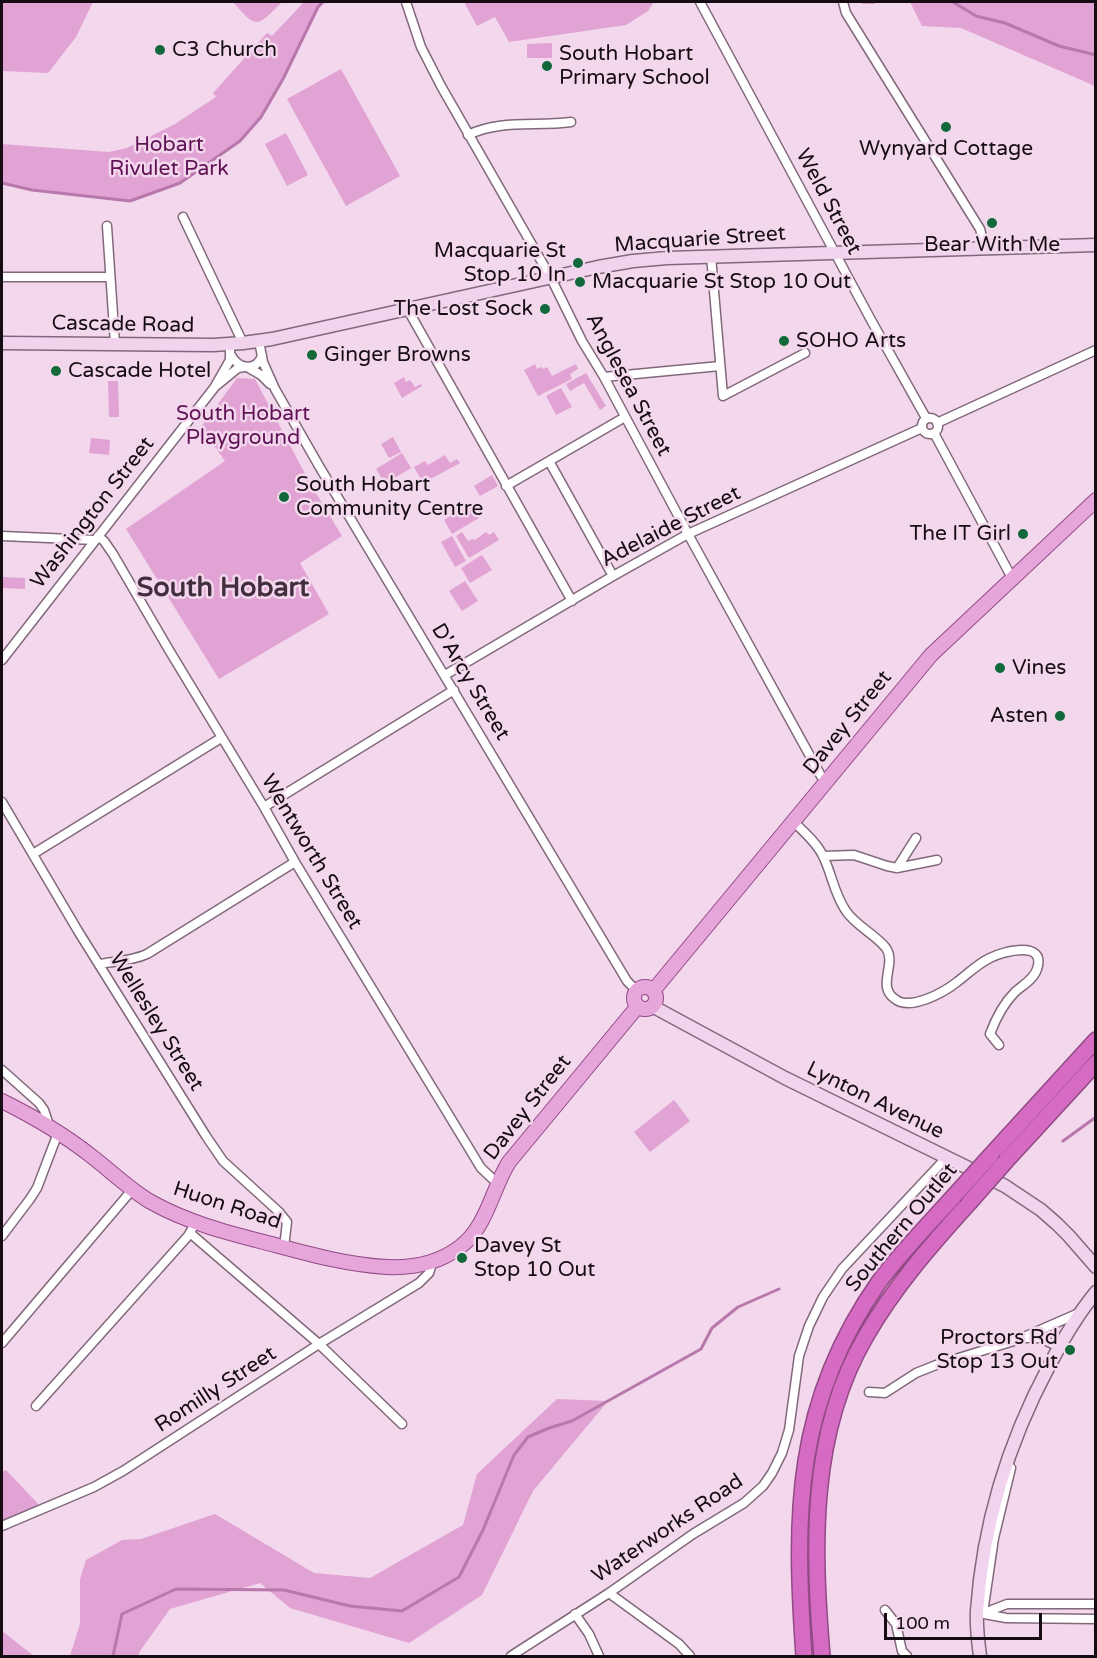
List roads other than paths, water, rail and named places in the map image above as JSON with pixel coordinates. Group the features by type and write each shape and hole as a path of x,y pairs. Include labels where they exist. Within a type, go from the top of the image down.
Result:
{"highway":[{"name":"Southern Outlet","path":"804,1656 800,1581 801,1505 807,1449 821,1396 834,1360 871,1295 896,1261 1095,1040"},
{"name":"Southern Outlet","path":"822,1656 816,1572 817,1516 823,1461 837,1401 846,1376 865,1337 909,1272 1095,1063"}],"main road":[{"name":"Davey Street","path":"653,991 931,655 1095,500"},
{"path":"643,988 653,991 656,997 652,1006 647,1009 638,1006 634,1000 637,991 643,988"},
{"name":"Davey Street","path":"433,1261 452,1253 470,1238 482,1219 503,1170 638,1006"},
{"name":"Huon Road","path":"2,1101 54,1131 92,1157 132,1190 192,1227 333,1260 368,1265 404,1266 433,1261"}],"street":[{"name":"Anglesea Street","path":"406,2 421,46 468,135 550,278 582,341 821,776 828,781"},
{"name":"Weld Street","path":"700,2 926,418"},
{"path":"843,4 846,13 980,229 985,248"},
{"path":"468,135 480,129 501,124 571,122"},
{"path":"183,217 235,348 235,363 246,367 256,364 262,356"},
{"path":"107,226 115,344"},
{"name":"Macquarie Street","path":"235,348 633,261 711,256 1095,245"},
{"path":"711,256 723,396 805,353"},
{"path":"2,277 110,277"},
{"path":"408,310 572,601"},
{"name":"D'Arcy Street","path":"259,341 262,356 275,389 352,523 627,981 637,991"},
{"name":"Cascade Road","path":"2,343 235,348"},
{"name":"Washington Street","path":"2,660 213,388 235,348"},
{"path":"938,423 1095,350"},
{"path":"603,377 720,366"},
{"name":"Washington Street","path":"213,388 237,369 246,367"},
{"name":"D'Arcy Street","path":"246,367 261,375 275,389"},
{"path":"506,486 625,417"},
{"path":"926,418 932,418 938,423 938,429 934,433 927,434 922,429 922,423 926,418"},
{"name":"Adelaide Street","path":"445,675 688,534 922,429"},
{"path":"934,433 1012,578"},
{"path":"549,461 613,576"},
{"path":"2,536 97,538"},
{"name":"Wentworth Street","path":"97,538 108,547 295,862 481,1168 497,1183"},
{"path":"264,807 454,690"},
{"path":"33,854 221,738"},
{"name":"Wellesley Street","path":"2,802 78,931 206,1136 223,1161 287,1222 284,1247"},
{"path":"794,822 823,856 838,899 847,913 887,950 889,960 886,983 888,993 895,1000 906,1004 944,991 991,957 1023,949 1035,954 1038,961 1036,972 999,1011 990,1034 999,1045"},
{"path":"897,868 916,838"},
{"path":"823,856 854,855 897,868 937,860"},
{"path":"99,964 135,960 147,954 295,862"},
{"name":"Lynton Avenue","path":"652,1006 786,1078 1005,1186 1041,1210 1069,1236 1095,1267"},
{"path":"2,1070 39,1103 54,1131 37,1188 2,1236"},
{"name":"Waterworks Road","path":"511,1656 609,1593 693,1534 744,1503 763,1486 778,1464 786,1442 799,1356 809,1326 823,1297 842,1269 946,1158"},
{"path":"2,1343 132,1190"},
{"path":"36,1406 192,1227 402,1424"},
{"name":"Romilly Street","path":"2,1526 94,1487 123,1471 319,1344 419,1283 429,1273 433,1261"},
{"path":"980,1656 980,1613 987,1537 1008,1457 1029,1407 1059,1347 1079,1313 1095,1292"},
{"path":"869,1392 885,1392 916,1373 1017,1340 1079,1313"},
{"path":"1017,1340 1040,1338 1059,1347"},
{"path":"609,1593 679,1644 690,1656"},
{"path":"980,1613 1007,1604 1095,1604"},
{"path":"885,1610 896,1624 902,1651 907,1656"},
{"path":"980,1613 1006,1618 1095,1618"},
{"path":"575,1614 589,1634 599,1656"}],"waterway":[{"path":"2,183 32,190 130,201 180,183 240,141 261,117 283,79 318,7 323,2"},
{"path":"863,2 874,2"},
{"path":"953,2 976,16 1005,23 1059,46 1096,55"},
{"path":"1063,1141 1096,1117"},
{"path":"113,1656 122,1614 176,1589 284,1590 350,1606 402,1611 459,1577 483,1530 514,1455 528,1437 572,1421 701,1349 712,1328 738,1307 779,1289"}],"place":[{"name":"C3 Church","path":"160,50"},
{"name":"South Hobart Primary School","path":"547,66"},
{"name":"Wynyard Cottage","path":"946,127"},
{"name":"Bear With Me","path":"992,223"},
{"name":"Macquarie St Stop 10 In","path":"578,263"},
{"name":"Macquarie St Stop 10 Out","path":"580,282"},
{"name":"The Lost Sock","path":"545,309"},
{"name":"SOHO Arts","path":"784,341"},
{"name":"Ginger Browns","path":"312,355"},
{"name":"Cascade Hotel","path":"56,371"},
{"name":"South Hobart Community Centre","path":"284,497"},
{"name":"The IT Girl","path":"1023,534"},
{"name":"Vines","path":"1000,668"},
{"name":"Asten","path":"1060,716"},
{"name":"Davey St Stop 10 Out","path":"462,1258"},
{"name":"Proctors Rd Stop 13 Out","path":"1070,1350"}],"district":[{"name":"South Hobart","path":"223,589"}],"park label":[{"name":"Hobart Rivulet Park","path":"169,157"},
{"name":"South Hobart Playground","path":"243,426"}]}
